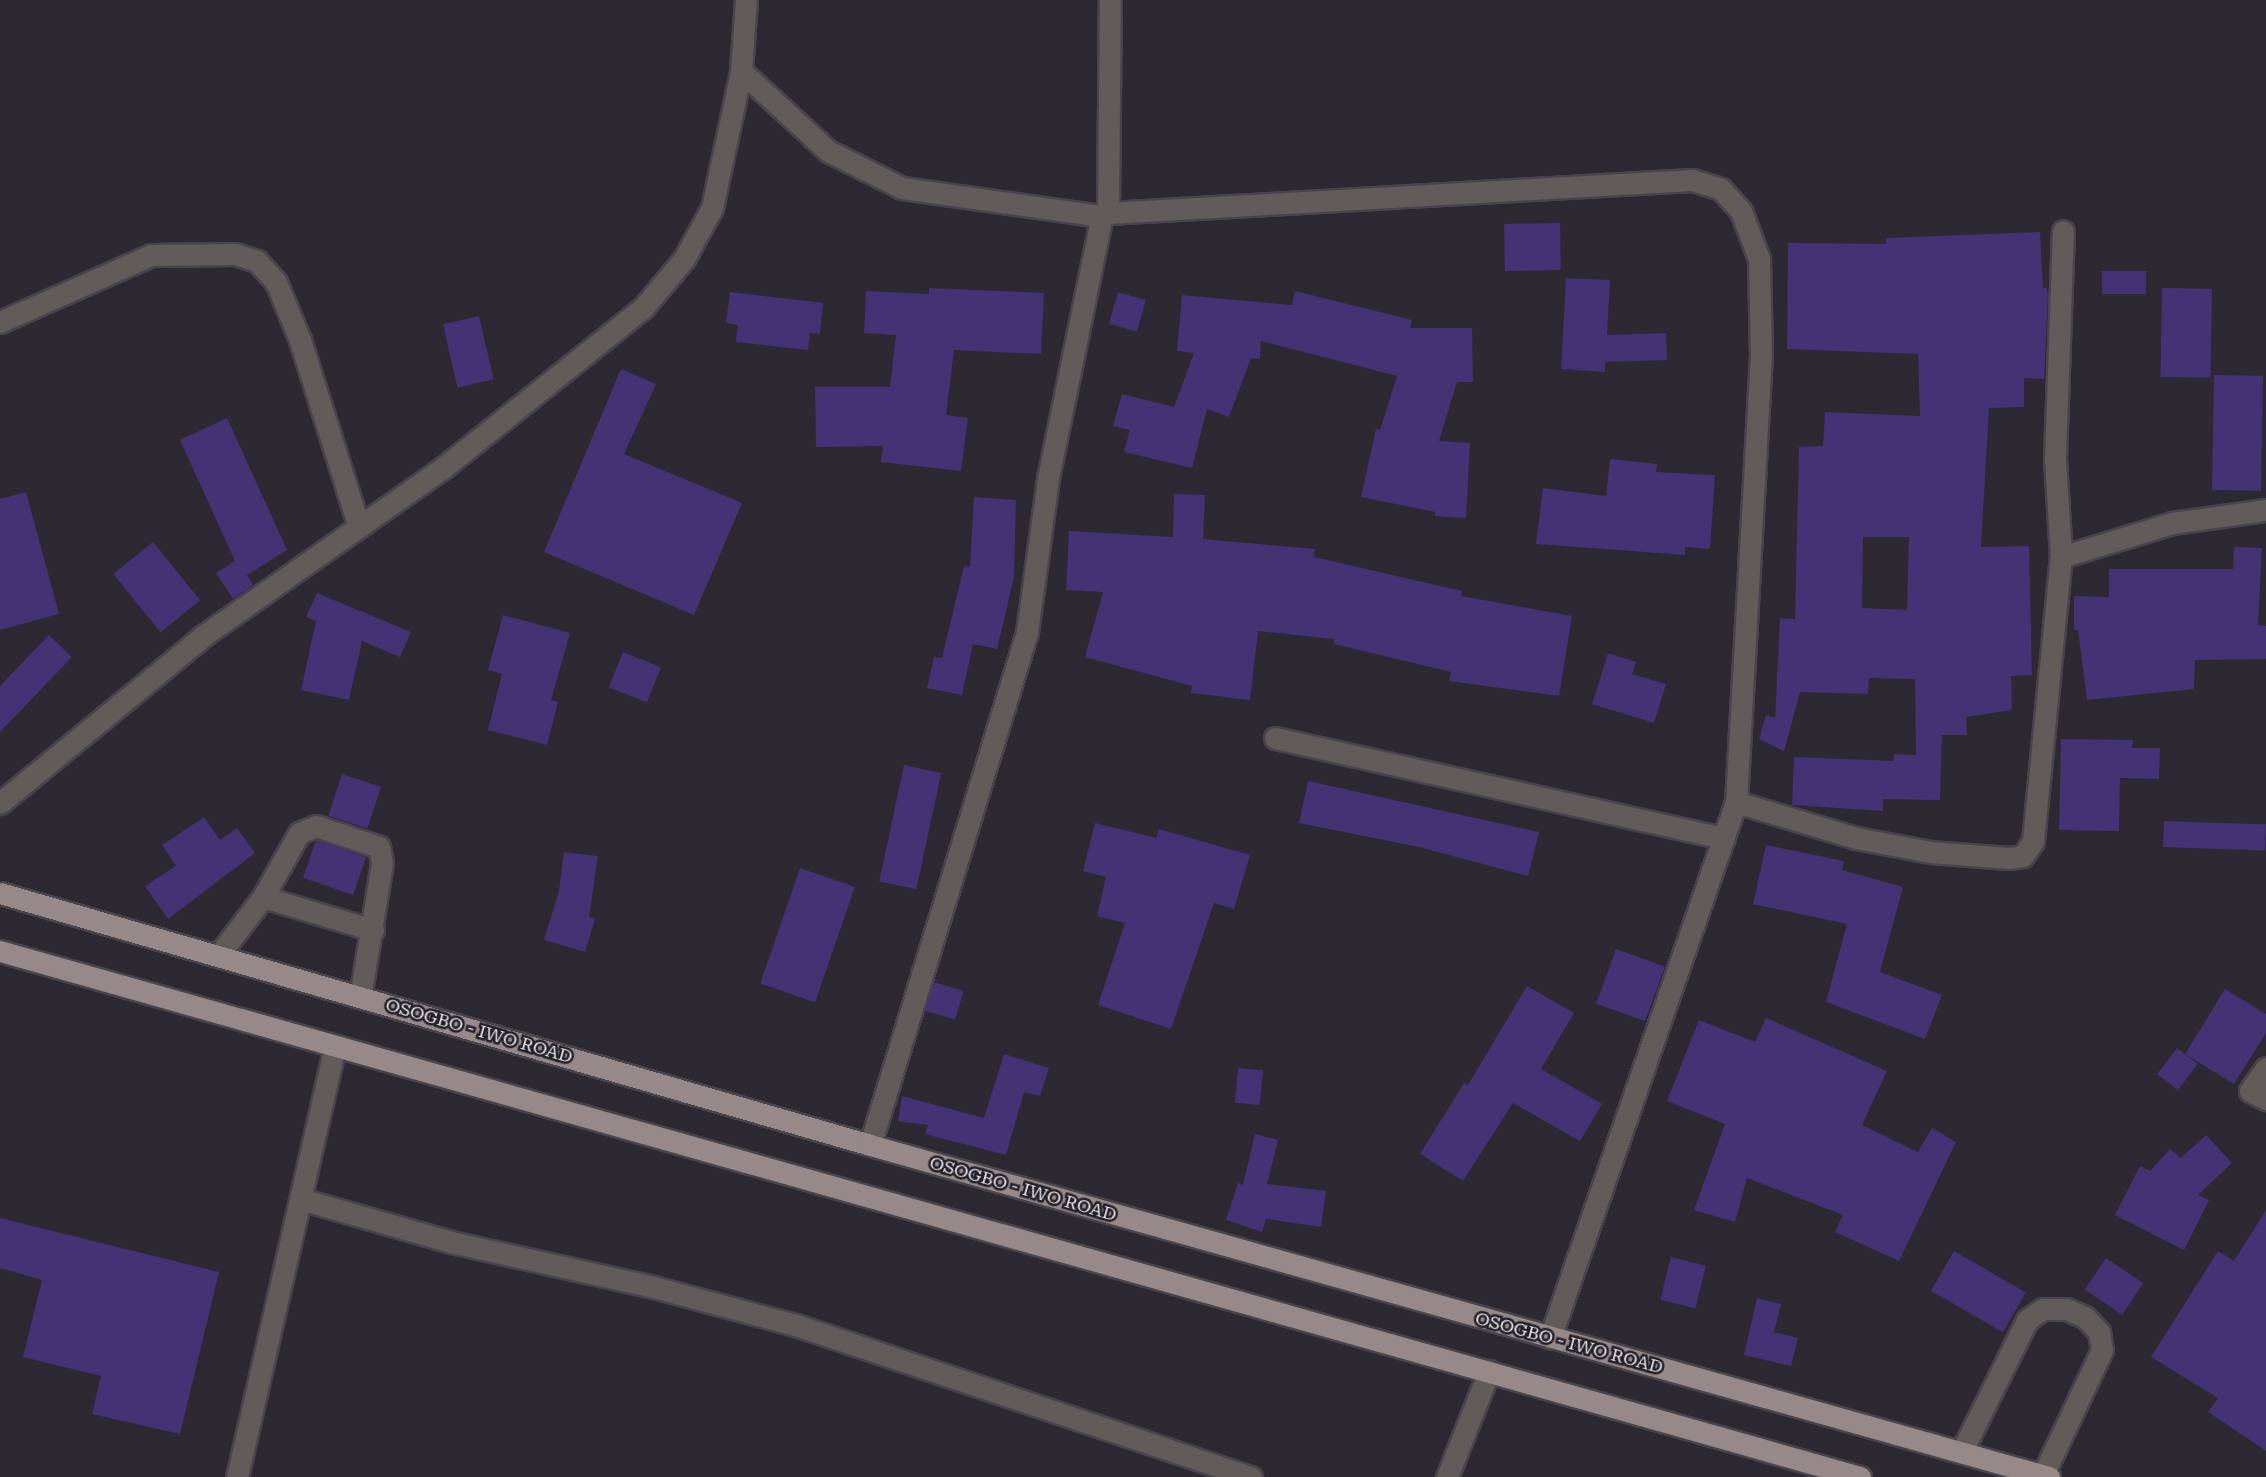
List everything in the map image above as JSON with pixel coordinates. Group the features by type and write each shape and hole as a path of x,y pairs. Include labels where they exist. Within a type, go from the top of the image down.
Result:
{"main road":[{"name":"OSOGBO - IWO ROAD","path":"0,893 870,1145 2046,1476"},
{"path":"0,951 1860,1477"}],"street":[{"path":"0,803 203,636 443,468 643,308 684,259 712,208 741,71 746,0"},
{"path":"870,1145 1027,632 1048,478 1105,215 1110,0"},
{"path":"741,71 828,151 902,188 1105,215 1679,181 1721,189 1741,211 1759,259 1761,355 1736,802 1550,1338"},
{"path":"1736,802 1856,838 1930,852 2023,856 2033,841 2060,557 2054,458 2063,231"},
{"path":"0,322 151,255 235,254 257,261 276,282 300,340 359,527"},
{"path":"2060,557 2172,523 2266,510"},
{"path":"1275,738 1724,838"},
{"path":"218,956 263,897 299,833 316,826 379,847 382,863 360,997"},
{"path":"263,897 373,930"},
{"path":"237,1477 304,1200 335,1046"},
{"path":"2266,1068 2250,1091 2266,1099"},
{"path":"304,1200 451,1242 650,1286 796,1325 1251,1477"},
{"path":"1962,1451 2027,1320 2043,1309 2066,1309 2085,1317 2099,1332 2102,1350 2046,1476"},
{"path":"1447,1477 1489,1371"}],"building":[{"path":"1560,223 1561,270 1505,271 1504,224"},
{"path":"2040,232 2043,288 2047,288 2048,297 2044,379 2024,378 2024,407 1989,408 1981,547 2029,546 2032,675 2011,676 2012,710 1966,717 1967,735 1942,735 1940,800 1883,799 1883,811 1792,805 1794,757 1893,761 1894,754 1916,755 1915,679 1869,678 1868,694 1800,692 1784,751 1759,739 1766,715 1775,718 1780,618 1795,619 1799,447 1823,446 1825,412 1920,416 1918,354 1787,349 1788,243 1886,244 1886,238","holes":["1863,537 1909,537 1907,610 1862,608"]},
{"path":"2102,271 2146,271 2146,294 2102,294"},
{"path":"1566,278 1610,280 1607,335 1666,333 1667,360 1605,362 1605,372 1561,369"},
{"path":"929,288 1044,293 1041,354 954,350 946,415 968,418 961,471 881,462 883,446 816,447 815,387 890,387 896,335 864,333 866,291 929,294"},
{"path":"2162,288 2212,289 2210,378 2160,377"},
{"path":"1295,291 1412,320 1410,328 1472,328 1473,382 1457,382 1439,441 1470,443 1466,518 1435,516 1435,512 1361,497 1376,429 1380,430 1397,376 1261,341 1260,359 1251,358 1229,417 1207,409 1192,468 1124,452 1130,430 1113,426 1122,394 1174,407 1194,353 1177,351 1182,295 1292,305"},
{"path":"730,292 823,303 820,334 810,333 808,350 736,342 738,325 726,323"},
{"path":"1118,292 1146,300 1137,332 1109,324"},
{"path":"479,316 494,379 458,388 443,324"},
{"path":"621,369 656,384 624,454 742,503 694,615 544,552"},
{"path":"2214,375 2263,376 2261,491 2212,490"},
{"path":"227,418 287,550 247,575 253,585 233,599 216,573 235,561 180,440"},
{"path":"1610,459 1657,464 1656,472 1715,475 1710,549 1685,547 1685,555 1536,544 1543,488 1606,496"},
{"path":"26,492 59,614 0,630 0,499"},
{"path":"1174,494 1205,495 1203,539 1315,549 1314,557 1462,591 1461,596 1572,616 1559,696 1449,681 1451,672 1334,644 1334,639 1258,631 1250,700 1191,693 1192,686 1085,657 1103,592 1066,590 1069,531 1173,537"},
{"path":"974,497 1016,500 1014,577 997,649 973,644 962,695 927,688 934,657 942,658 964,566 970,567"},
{"path":"153,542 200,600 161,632 113,574"},
{"path":"2234,547 2262,548 2258,625 2266,626 2266,659 2195,660 2194,689 2087,700 2078,630 2074,630 2074,596 2109,597 2109,569 2233,569"},
{"path":"317,593 411,632 400,657 362,641 349,700 301,690 316,621 306,617"},
{"path":"503,615 570,633 551,700 558,702 547,745 488,730 502,674 488,670"},
{"path":"49,635 72,657 0,732 0,686"},
{"path":"623,652 661,667 647,703 609,687"},
{"path":"1608,653 1636,662 1632,674 1666,684 1654,723 1592,704"},
{"path":"2061,739 2133,740 2132,748 2160,748 2159,779 2120,778 2119,831 2059,830"},
{"path":"904,765 941,773 916,889 879,881"},
{"path":"342,774 381,787 367,829 328,816"},
{"path":"1308,781 1539,832 1528,876 1419,847 1299,823"},
{"path":"204,817 220,840 237,828 255,853 168,919 145,886 176,866 162,845"},
{"path":"2164,821 2266,825 2265,851 2163,847"},
{"path":"1095,823 1156,838 1159,829 1250,855 1234,909 1214,903 1171,1029 1098,1005 1125,923 1097,916 1106,877 1083,871"},
{"path":"316,840 366,857 353,895 303,878"},
{"path":"1766,845 1844,861 1842,870 1903,887 1880,972 1942,995 1925,1039 1826,1002 1847,924 1753,904"},
{"path":"564,852 598,856 589,917 595,919 585,952 544,940 559,891"},
{"path":"800,868 855,887 815,1002 760,983"},
{"path":"1616,949 1665,967 1645,1021 1596,1004"},
{"path":"934,982 964,991 955,1020 925,1011"},
{"path":"1527,986 1574,1013 1541,1069 1602,1104 1580,1141 1513,1103 1463,1181 1420,1154 1464,1083 1468,1085"},
{"path":"2225,989 2266,1014 2266,1033 2234,1084 2185,1054"},
{"path":"1766,1018 1887,1071 1862,1125 1918,1152 1932,1128 1956,1142 1899,1261 1835,1232 1843,1215 1747,1178 1735,1222 1694,1210 1725,1124 1667,1101 1699,1020 1755,1042"},
{"path":"2177,1048 2198,1064 2178,1090 2157,1074"},
{"path":"1004,1054 1049,1068 1040,1096 1024,1092 1006,1155 925,1134 928,1125 898,1121 902,1096 984,1118"},
{"path":"1238,1068 1263,1070 1260,1105 1235,1103"},
{"path":"1255,1134 1278,1140 1267,1184 1326,1191 1321,1227 1266,1219 1262,1232 1226,1220 1238,1183 1243,1185"},
{"path":"2206,1135 2232,1163 2198,1195 2209,1200 2184,1250 2115,1215 2140,1166 2150,1171 2170,1149 2181,1158"},
{"path":"2266,1210 2266,1451 2208,1412 2218,1398 2151,1357 2218,1251 2234,1261"},
{"path":"0,1218 219,1272 180,1434 92,1414 101,1376 23,1357 42,1280 0,1268"},
{"path":"1954,1251 2026,1292 2003,1332 1931,1291"},
{"path":"1671,1257 1706,1266 1695,1308 1660,1300"},
{"path":"2106,1258 2143,1283 2122,1315 2085,1290"},
{"path":"1757,1298 1781,1304 1774,1332 1798,1338 1791,1366 1744,1355"}]}
